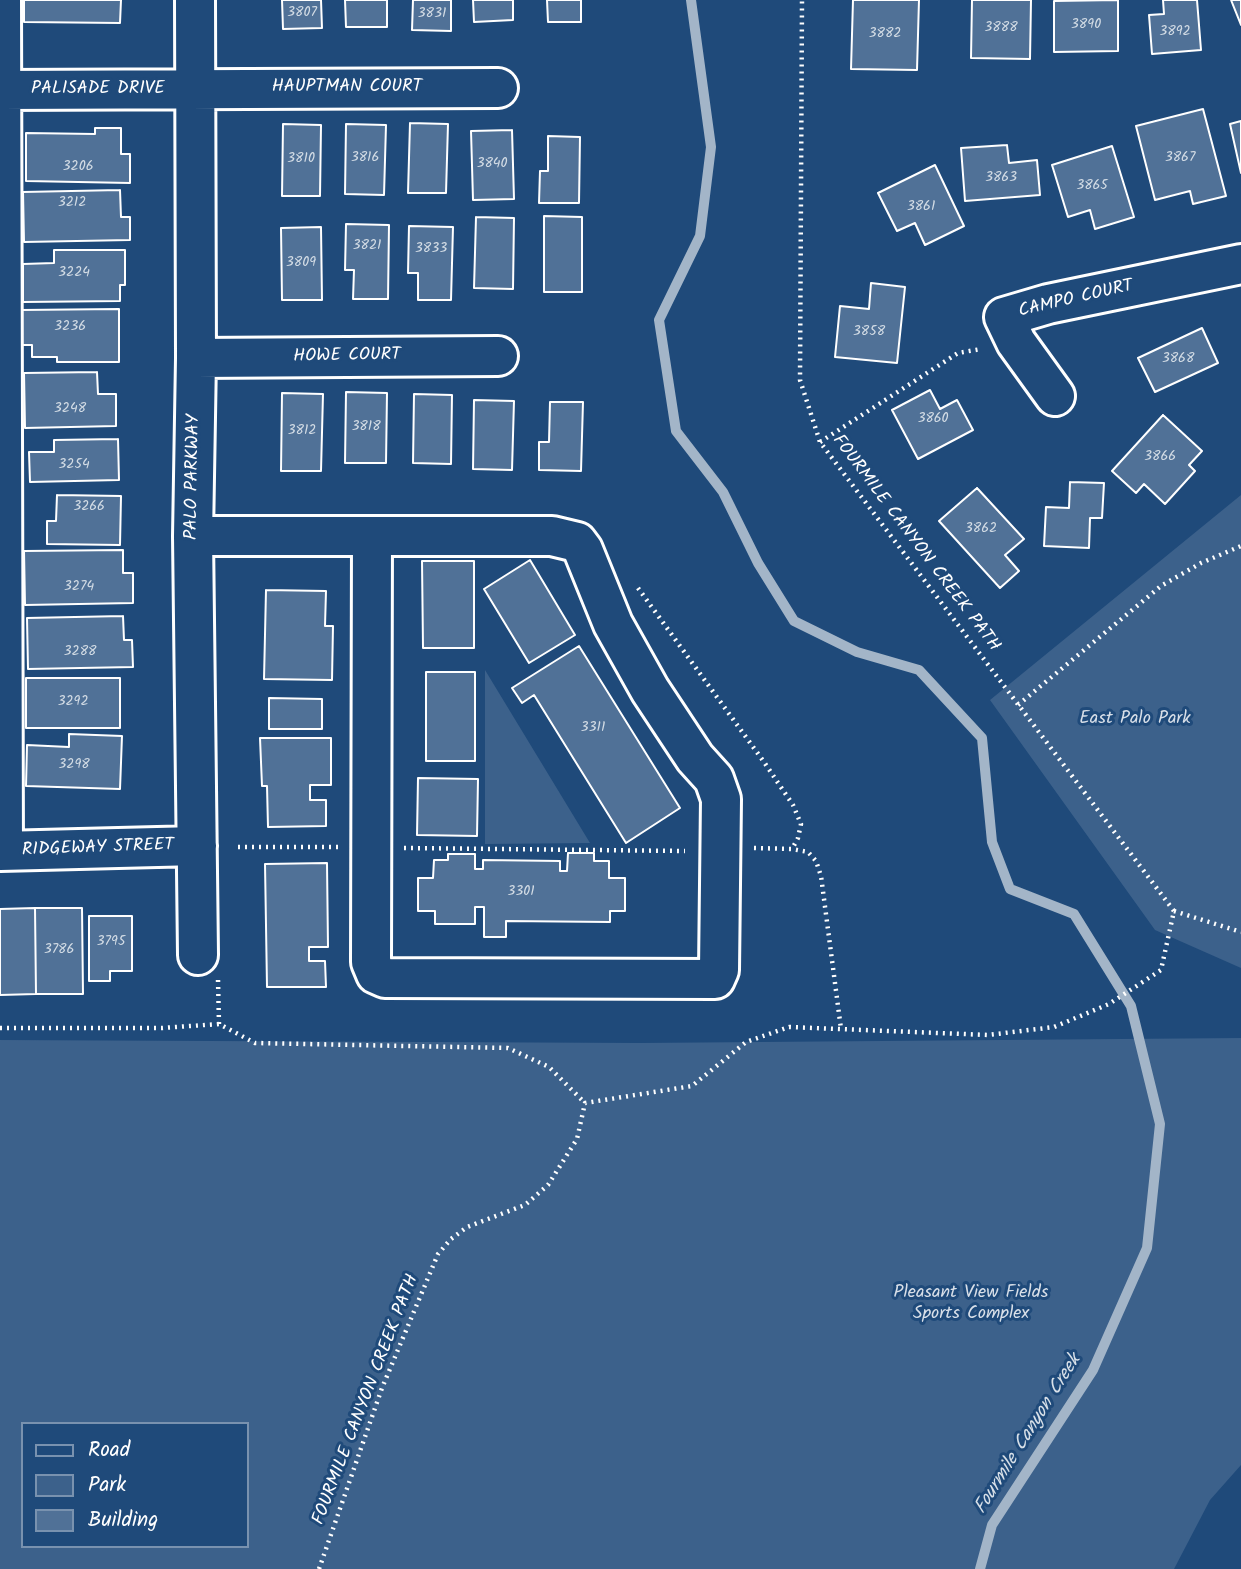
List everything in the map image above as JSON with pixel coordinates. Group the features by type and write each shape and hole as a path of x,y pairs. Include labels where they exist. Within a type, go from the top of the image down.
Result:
{"street":[{"path":"1,0 2,851"},
{"name":"PALO PARKWAY","path":"195,0 196,358 192,536 198,954"},
{"name":"HAUPTMAN COURT","path":"196,89 498,88"},
{"name":"PALISADE DRIVE","path":"1,90 196,89"},
{"name":"CAMPO COURT","path":"1055,396 1016,342 1004,317 1048,304 1241,264"},
{"name":"HOWE COURT","path":"196,358 498,356"},
{"path":"192,536 552,536 577,542 583,550 613,624 650,690 695,758 714,779 720,799 719,970 715,979 385,978 376,974 371,962 372,537"},
{"name":"RIDGEWAY STREET","path":"2,851 197,846"}],"path":[{"name":"FOURMILE CANYON CREEK PATH","path":"802,0 800,380 820,442 1174,911"},
{"path":"820,442 958,353 1016,342"},
{"path":"1018,705 1161,586 1200,563 1241,546"},
{"path":"239,847 591,848 658,852 792,849 808,852 816,861 821,876 841,1029"},
{"path":"0,1028 162,1028 219,1024 255,1043 508,1048 549,1067 585,1103 692,1086 746,1042 789,1027 988,1035 1055,1027 1116,1000 1161,970 1174,911 1241,932"},
{"path":"198,954 218,966 219,1024"},
{"name":"FOURMILE CANYON CREEK PATH","path":"319,1569 383,1388 438,1254 451,1238 467,1227 525,1205 548,1185 577,1139 585,1103"}],"green space":[{"name":"East Palo Park","path":"1241,495 1241,968 1155,930 990,700"},
{"path":"485,670 590,843 485,844"},
{"name":"Pleasant View Fields Sports Complex","path":"1241,1038 1241,1465 1210,1500 1174,1569 0,1569 0,1040 640,1043"}],"building":[{"path":"24,0 121,0 120,23 24,22"},
{"path":"282,0 321,0 322,28 283,29"},
{"path":"345,0 387,0 387,27 346,27"},
{"path":"413,0 451,0 451,31 412,30"},
{"path":"473,0 513,0 513,20 474,22"},
{"path":"547,0 581,0 581,22 548,22"},
{"path":"853,0 919,0 917,70 851,69"},
{"path":"972,0 1031,0 1030,59 971,58"},
{"path":"1118,0 1118,51 1054,52 1054,1"},
{"path":"1163,0 1197,0 1201,50 1152,54 1149,15 1164,14"},
{"path":"1231,0 1241,0 1241,25"},
{"path":"1203,109 1226,196 1193,204 1190,191 1155,200 1136,126"},
{"path":"1241,121 1241,173 1230,124"},
{"path":"410,123 448,124 446,193 408,193"},
{"path":"283,124 321,125 320,196 282,196"},
{"path":"346,124 386,125 384,195 345,194"},
{"path":"95,128 121,128 121,154 130,154 130,183 26,181 26,133 95,134"},
{"path":"512,130 514,199 473,200 471,131"},
{"path":"548,136 580,137 579,203 539,203 540,171 548,171"},
{"path":"1007,145 1009,163 1037,160 1040,195 965,201 961,148"},
{"path":"1112,146 1134,217 1095,229 1090,210 1068,217 1052,165"},
{"path":"935,165 964,226 925,245 915,223 897,231 878,193"},
{"path":"120,190 121,217 130,217 130,240 24,242 23,192"},
{"path":"544,216 582,217 582,292 544,292"},
{"path":"476,217 514,218 513,289 474,288"},
{"path":"346,224 389,225 388,299 353,299 354,270 345,270"},
{"path":"409,226 453,227 451,300 418,300 418,273 408,273"},
{"path":"321,227 322,300 282,300 281,228"},
{"path":"54,250 125,250 125,285 120,285 120,301 23,302 23,264 54,263"},
{"path":"871,283 905,287 897,363 835,357 840,306 869,309"},
{"path":"119,309 119,362 57,362 57,357 32,357 32,345 22,345 21,310"},
{"path":"1202,328 1218,363 1155,392 1138,358"},
{"path":"97,372 98,394 116,394 116,426 25,428 24,373"},
{"path":"930,390 940,409 957,400 973,430 918,459 892,410"},
{"path":"346,392 387,393 386,463 345,463"},
{"path":"282,393 323,394 321,471 281,471"},
{"path":"414,394 452,395 451,464 413,463"},
{"path":"474,400 514,401 512,470 473,469"},
{"path":"550,402 583,402 581,471 539,470 539,442 549,442"},
{"path":"1163,415 1202,451 1189,465 1195,471 1165,504 1144,484 1136,493 1112,471"},
{"path":"118,439 119,480 30,482 29,452 54,452 54,440"},
{"path":"1070,482 1104,483 1102,518 1090,518 1089,548 1044,546 1046,507 1069,508"},
{"path":"977,488 1024,539 1005,555 1019,571 1000,588 939,521"},
{"path":"57,495 121,496 120,545 47,544 47,521 56,521"},
{"path":"123,550 123,573 133,573 133,603 25,605 24,551"},
{"path":"530,560 575,635 529,663 484,589"},
{"path":"422,561 474,561 474,648 423,648"},
{"path":"266,590 326,591 325,626 333,626 332,680 264,679"},
{"path":"123,616 124,640 132,640 133,667 28,669 27,618"},
{"path":"579,646 680,808 626,843 534,695 522,703 512,688"},
{"path":"426,672 475,672 475,761 426,761"},
{"path":"26,678 120,678 120,728 26,728"},
{"path":"269,698 322,699 322,729 269,729"},
{"path":"69,734 122,736 120,789 26,786 27,745 69,747"},
{"path":"260,738 331,738 331,785 310,785 310,800 326,800 326,826 268,827 267,786 262,786"},
{"path":"418,778 478,779 477,836 417,835"},
{"path":"568,853 594,853 594,861 609,861 609,878 625,878 625,911 610,911 610,922 506,921 506,937 484,937 484,907 475,907 475,924 435,924 435,911 418,911 418,878 433,878 434,860 448,860 448,854 475,854 475,869 483,869 483,860 560,861 560,871 567,871"},
{"path":"327,863 328,947 309,947 309,961 325,961 326,987 267,987 265,864"},
{"path":"35,908 82,908 83,994 36,994"},
{"path":"35,908 36,994 0,995 0,909"},
{"path":"89,916 132,916 132,971 110,971 110,981 89,981"}],"waterway":[{"name":"Fourmile Canyon Creek","path":"691,0 711,147 700,236 659,320 676,431 723,492 758,563 794,621 857,652 919,670 982,738 992,842 1010,889 1074,914 1131,1006 1160,1124 1147,1248 1093,1370 992,1525 980,1569"}]}
